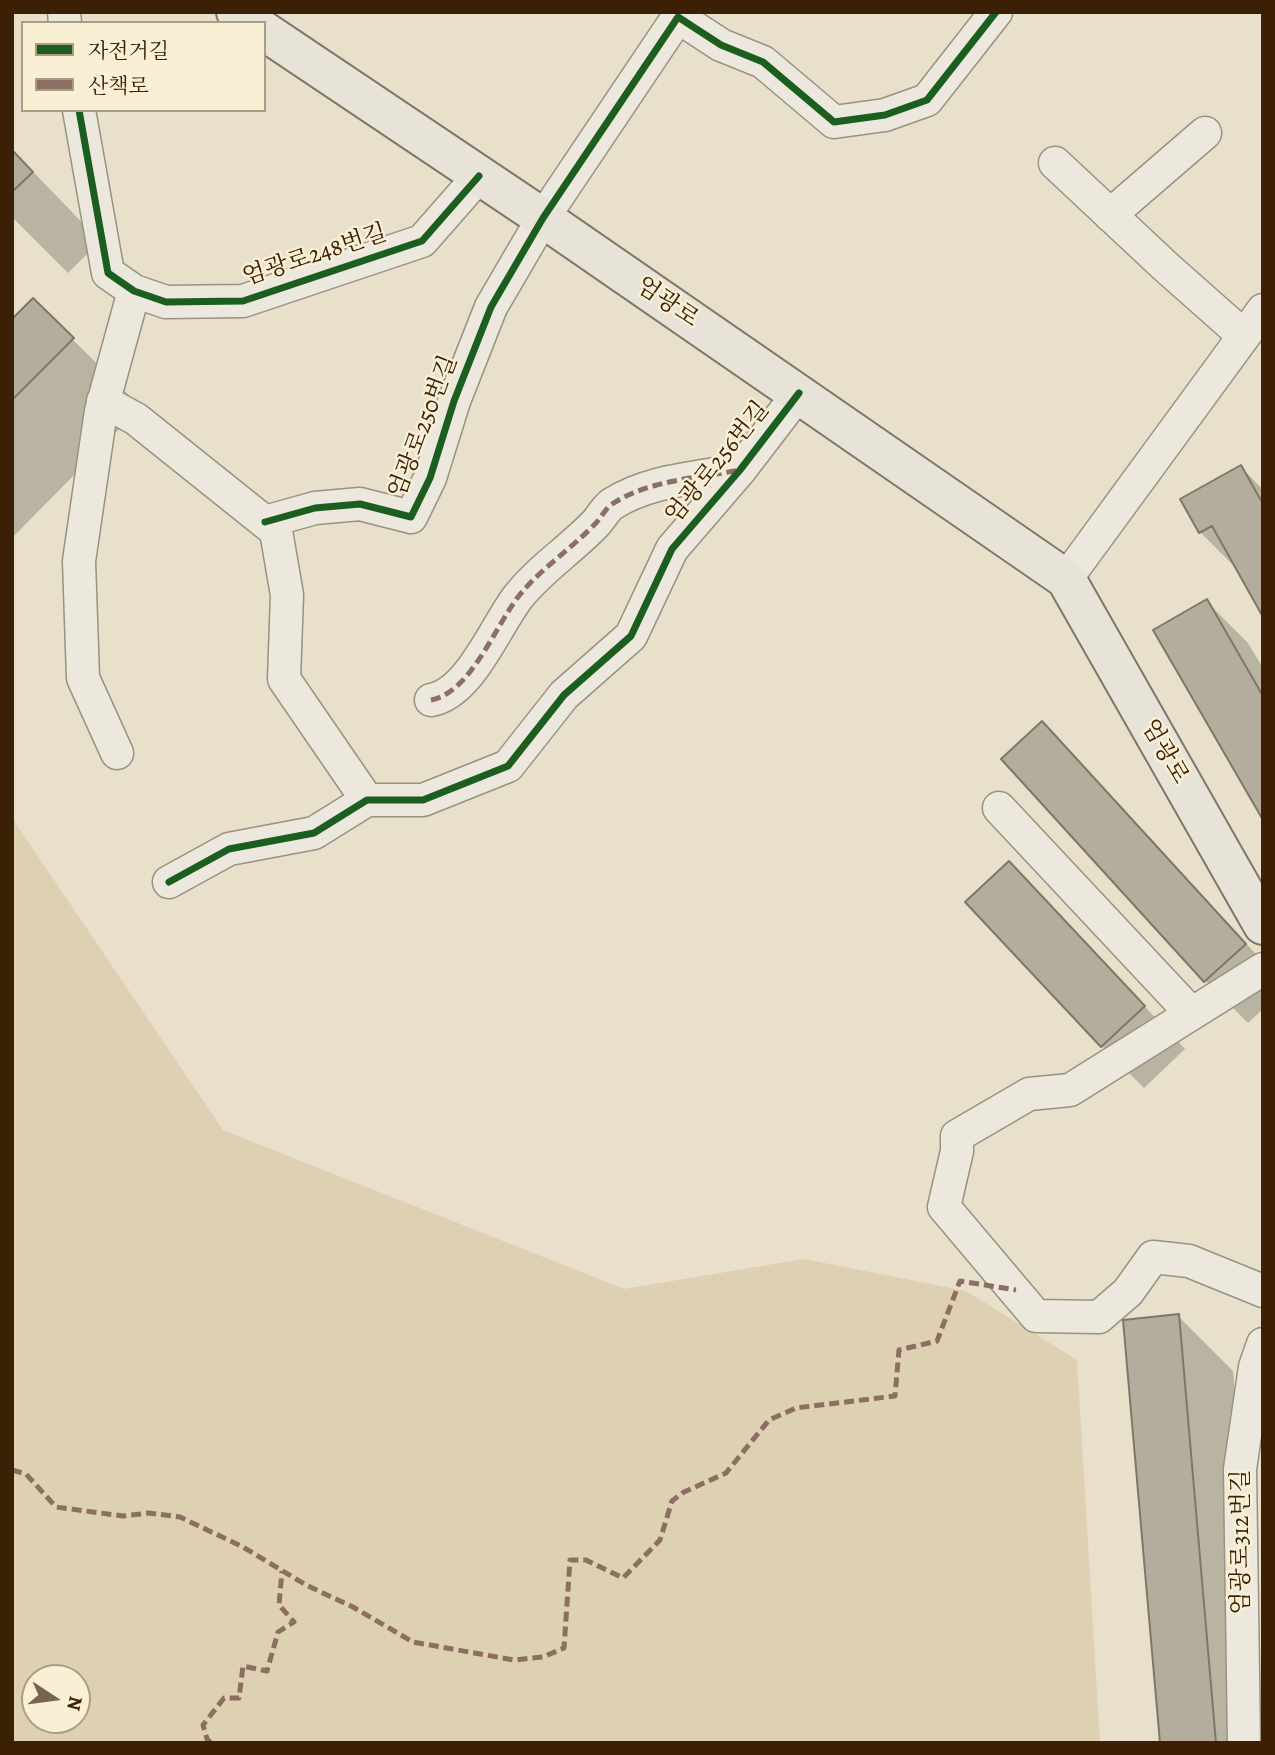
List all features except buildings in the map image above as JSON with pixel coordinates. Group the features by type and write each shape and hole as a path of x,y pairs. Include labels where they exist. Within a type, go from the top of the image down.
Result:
{"main road":[{"name":"엄광로","path":"266,32 799,393 1066,579 1263,925"}],"street":[{"path":"542,218 678,17 721,45 763,62 834,122 886,115 927,100 996,12"},
{"path":"79,112 108,273 134,292 103,401 79,561 83,678 117,753"},
{"path":"1110,215 1205,133"},
{"path":"1055,163 1110,215 1255,321 1066,579"},
{"name":"엄광로248번길","path":"134,292 166,303 243,301 422,241 479,176"},
{"name":"엄광로250번길","path":"265,522 315,508 360,504 411,517 430,478 454,401 491,307 542,218"},
{"name":"엄광로256번길","path":"367,800 423,800 509,766 564,695 631,636 672,549 740,470 799,393"},
{"path":"103,401 136,419 276,531 287,595 284,679 367,800 314,833 229,849 169,882"},
{"name":"엄광로256번길","path":"431,699 441,698 468,676 519,595 544,569 597,523 610,505 653,486 740,470"},
{"path":"999,808 1191,1013"},
{"path":"1263,969 1070,1090 1029,1094 957,1136 957,1151 944,1207 1036,1316 1099,1317 1128,1292 1153,1256 1189,1261 1263,1291"},
{"name":"엄광로312번길","path":"1244,1743 1240,1469 1255,1367 1263,1344"}],"shaded area":[{"path":"12,818 223,1130 624,1289 804,1259 966,1291 1077,1360 1100,1743 12,1743"}],"marked path":[{"path":"431,700 445,695 458,685 470,672 518,597 545,568 597,522 612,504 658,485 740,470"},
{"path":"12,1470 26,1474 56,1507 123,1516 149,1513 180,1517 243,1547 306,1585 353,1607 413,1642 514,1660 543,1657 564,1648 570,1560 586,1560 623,1578 660,1540 672,1501 684,1492 726,1473 769,1420 796,1408 895,1396 899,1350 937,1341 960,1281 1016,1290"},
{"path":"211,1743 203,1725 224,1698 239,1698 243,1666 267,1671 278,1632 294,1622 279,1605 282,1571"}],"cycle path":[{"path":"265,522 315,508 360,504 411,517 430,478 454,401 491,307 543,218 678,17 721,45 763,62 834,122 885,115 927,100 996,12"},
{"path":"79,112 108,273 134,291 166,302 243,301 422,241 479,176"},
{"path":"169,882 229,849 314,833 367,800 423,800 508,766 564,695 631,636 672,549 740,470 799,393"}]}
